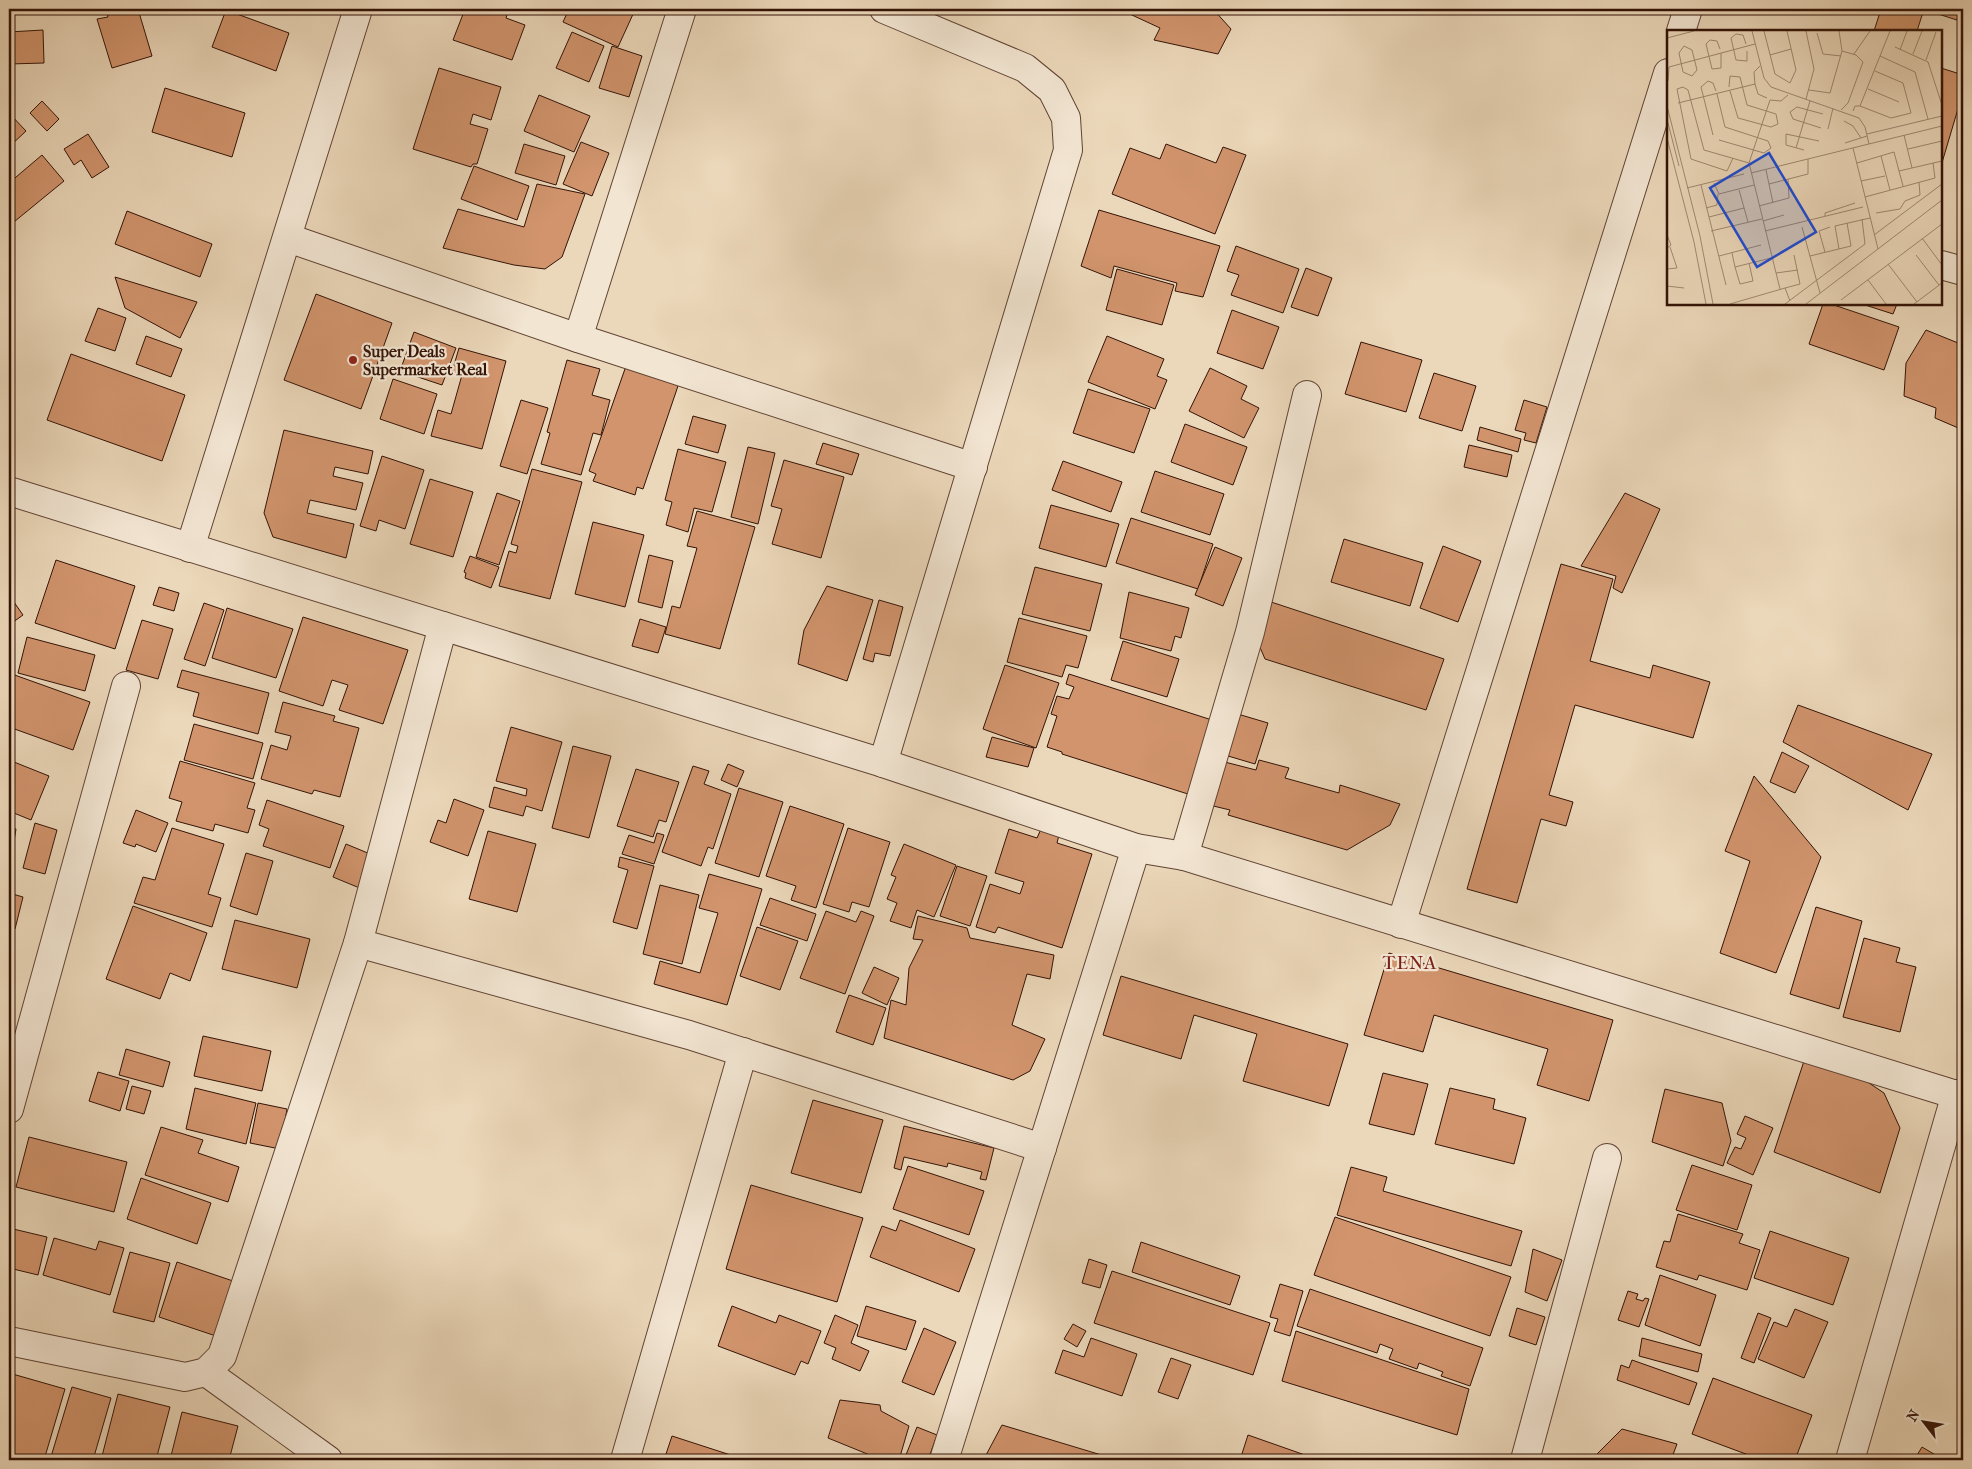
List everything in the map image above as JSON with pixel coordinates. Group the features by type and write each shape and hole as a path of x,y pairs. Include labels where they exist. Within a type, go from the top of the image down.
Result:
{"street":[{"path":"190,548 358,9"},
{"path":"578,338 682,9"},
{"path":"883,763 974,467 1068,150 1066,118 1052,90 1025,68 884,9"},
{"path":"1681,30 1688,9"},
{"path":"1401,924 1667,76"},
{"path":"288,238 578,338 974,467"},
{"path":"1942,265 1963,271"},
{"path":"1184,856 1250,632 1307,395"},
{"path":"9,491 883,763 1136,848 1184,856 1959,1095 1850,1460"},
{"path":"9,1341 184,1377 206,1372 222,1356 358,943 442,626"},
{"path":"9,1109 126,686"},
{"path":"944,1460 1136,848"},
{"path":"358,943 689,1035 1042,1148"},
{"path":"625,1460 743,1052"},
{"path":"1525,1460 1607,1158"},
{"path":"206,1372 328,1460"}],"building":[{"path":"106,9 138,9 152,56 112,68 97,19 108,17"},
{"path":"465,9 498,9 508,12 506,18 525,25 512,60 453,40"},
{"path":"569,9 627,9 634,12 618,47 563,22"},
{"path":"1119,9 1213,9 1231,29 1218,54 1154,40 1160,28"},
{"path":"1881,9 1924,9 1917,30 1874,30"},
{"path":"1933,9 1963,9 1963,22 1932,12"},
{"path":"226,10 289,33 276,71 212,47"},
{"path":"43,30 44,63 9,64 9,32"},
{"path":"572,32 604,46 589,82 556,68"},
{"path":"612,46 642,56 629,97 599,88"},
{"path":"439,68 501,87 491,120 473,114 470,124 488,129 477,164 473,164 471,167 413,149"},
{"path":"1942,68 1963,75 1963,92 1942,163"},
{"path":"165,88 245,113 232,157 152,132"},
{"path":"539,95 590,116 574,152 524,131"},
{"path":"42,101 59,119 47,131 30,113"},
{"path":"9,113 26,131 9,147"},
{"path":"88,134 109,167 92,178 81,160 74,165 64,149"},
{"path":"581,142 609,153 592,196 563,184"},
{"path":"524,144 565,156 556,185 515,173"},
{"path":"1166,144 1216,163 1223,147 1246,155 1215,234 1112,194 1130,148 1160,159"},
{"path":"42,155 64,181 9,226 9,183"},
{"path":"474,166 529,186 517,220 461,199"},
{"path":"537,184 585,194 562,257 545,269 514,265 443,248 458,209 524,227"},
{"path":"1099,210 1220,246 1203,297 1175,291 1177,283 1114,266 1111,278 1081,266"},
{"path":"127,211 212,244 200,277 115,244"},
{"path":"1236,246 1299,269 1283,313 1231,295 1239,275 1227,271"},
{"path":"1306,268 1332,278 1318,316 1291,307"},
{"path":"1117,269 1174,285 1162,325 1106,310"},
{"path":"115,277 197,302 180,338 125,308"},
{"path":"316,294 392,323 361,409 284,380"},
{"path":"1823,305 1834,305 1899,327 1884,370 1809,344"},
{"path":"1865,305 1897,305 1893,314"},
{"path":"98,308 126,318 115,351 85,341"},
{"path":"1232,310 1279,327 1263,369 1217,353"},
{"path":"1926,330 1963,345 1963,430 1935,418 1936,408 1904,396 1906,363"},
{"path":"414,332 456,348 442,385 400,371"},
{"path":"146,336 182,349 171,377 136,364"},
{"path":"1107,336 1164,359 1157,376 1167,380 1155,409 1088,382"},
{"path":"1361,342 1422,360 1406,412 1345,394"},
{"path":"459,348 506,361 482,449 431,436 438,410 451,414 462,375 452,372"},
{"path":"71,354 185,395 162,461 47,420"},
{"path":"567,360 600,369 592,395 610,400 601,435 593,433 581,475 541,464 550,433 547,432"},
{"path":"626,366 679,383 643,489 637,487 635,495 593,481 596,474 589,471"},
{"path":"1210,368 1247,386 1241,399 1259,408 1244,438 1189,411"},
{"path":"1434,373 1476,386 1462,431 1419,418"},
{"path":"393,379 437,394 424,434 380,419"},
{"path":"1088,389 1150,409 1134,453 1073,433"},
{"path":"521,400 548,408 527,474 500,466"},
{"path":"1524,400 1547,407 1536,443 1524,440 1526,433 1515,430"},
{"path":"693,416 726,425 718,453 685,444"},
{"path":"1185,424 1247,447 1233,485 1171,462"},
{"path":"1480,427 1521,439 1518,452 1477,440"},
{"path":"284,430 373,451 368,474 335,467 333,476 363,483 356,510 310,500 307,513 354,524 346,558 273,537 264,513"},
{"path":"823,443 859,454 852,475 816,464"},
{"path":"1469,445 1512,455 1507,477 1464,467"},
{"path":"748,447 775,453 758,524 731,517"},
{"path":"678,449 726,462 712,512 694,508 688,532 666,525 672,502 665,500"},
{"path":"382,456 424,470 405,529 379,520 376,531 360,526"},
{"path":"784,460 844,477 821,558 772,544 782,509 771,506"},
{"path":"1063,461 1122,482 1111,512 1052,490"},
{"path":"532,469 582,482 550,599 499,586 509,551 516,553 518,546 511,544"},
{"path":"1155,471 1224,494 1210,535 1141,512"},
{"path":"430,479 473,492 453,557 410,544"},
{"path":"497,493 520,501 499,565 476,557"},
{"path":"1625,493 1660,509 1622,593 1613,588 1616,576 1581,566"},
{"path":"1051,505 1119,524 1106,567 1039,548"},
{"path":"697,511 755,527 720,649 665,634 672,606 680,608 697,548 687,546"},
{"path":"1131,518 1213,544 1198,589 1116,563"},
{"path":"593,522 644,535 625,607 575,594"},
{"path":"1344,539 1423,563 1410,606 1331,582"},
{"path":"1443,546 1481,561 1458,622 1420,608"},
{"path":"1215,547 1242,558 1223,606 1195,595"},
{"path":"649,555 673,561 662,608 638,602"},
{"path":"470,556 499,567 491,588 465,578 466,573 464,572"},
{"path":"56,560 135,586 115,649 35,623"},
{"path":"1561,564 1613,579 1590,661 1650,678 1653,665 1710,682 1693,738 1575,705 1549,795 1573,802 1566,826 1541,819 1517,903 1467,889"},
{"path":"1035,567 1102,584 1090,631 1022,614"},
{"path":"827,586 873,600 847,681 798,664 804,630"},
{"path":"159,587 179,593 174,611 153,605"},
{"path":"1129,592 1189,608 1181,638 1175,636 1171,651 1120,638"},
{"path":"9,595 23,615 9,625"},
{"path":"1262,599 1444,659 1426,710 1265,659 1253,631"},
{"path":"879,600 903,607 890,656 875,653 873,662 863,659"},
{"path":"204,603 224,610 205,666 184,659"},
{"path":"227,608 293,629 276,678 212,658"},
{"path":"303,617 408,650 383,724 339,710 348,685 332,680 323,706 279,691"},
{"path":"1019,618 1087,636 1078,668 1066,665 1062,677 1007,662"},
{"path":"640,619 666,627 658,653 632,646"},
{"path":"142,620 173,629 158,679 126,670"},
{"path":"27,637 95,655 85,691 18,673"},
{"path":"1123,641 1179,659 1167,697 1111,680"},
{"path":"1005,665 1059,683 1036,748 983,729"},
{"path":"182,670 269,693 258,734 193,716 199,693 177,687"},
{"path":"9,673 90,702 73,750 9,727"},
{"path":"1069,674 1215,721 1191,795 1062,754 1062,752 1047,747 1057,716 1051,714 1057,696 1069,699 1074,687 1066,684"},
{"path":"283,702 335,716 333,721 359,728 340,797 314,790 312,794 261,779 271,745 287,750 291,736 275,732"},
{"path":"1798,705 1932,754 1908,810 1783,742"},
{"path":"1231,712 1268,723 1255,764 1218,753"},
{"path":"194,724 263,743 253,779 184,760"},
{"path":"511,727 562,742 542,811 526,806 523,816 489,807 494,787 526,796 527,789 496,781"},
{"path":"992,737 1034,748 1028,767 986,757"},
{"path":"573,746 611,756 589,838 552,828"},
{"path":"1782,752 1809,766 1795,793 1770,782"},
{"path":"9,760 49,776 31,820 9,811"},
{"path":"1217,760 1256,770 1259,760 1289,768 1285,778 1339,793 1340,785 1400,804 1390,825 1347,850 1228,815 1230,810 1205,804"},
{"path":"180,761 255,783 247,808 255,810 248,833 215,824 213,831 176,821 182,802 169,798"},
{"path":"728,764 744,771 737,787 721,780"},
{"path":"693,766 709,771 704,784 731,794 713,849 708,847 701,866 662,852"},
{"path":"636,769 679,782 666,822 659,820 653,837 617,826"},
{"path":"1754,776 1821,857 1776,973 1720,953 1750,861 1725,851"},
{"path":"739,788 783,802 759,877 715,863"},
{"path":"454,799 484,810 468,856 430,842 438,820 446,823"},
{"path":"267,800 344,826 330,868 263,846 269,829 259,825"},
{"path":"790,806 844,824 816,908 791,900 796,886 766,876"},
{"path":"136,810 168,823 156,852 136,844 135,847 123,843"},
{"path":"35,823 57,830 45,874 23,868"},
{"path":"9,828 16,829 10,867 9,866"},
{"path":"172,828 224,844 208,894 221,898 212,927 134,903 143,877 155,880"},
{"path":"848,828 890,842 869,907 852,902 849,912 823,904"},
{"path":"1009,829 1037,838 1041,829 1059,835 1057,843 1092,854 1062,948 998,927 995,933 976,927 990,884 1020,894 1024,882 995,873"},
{"path":"488,831 536,844 517,912 469,899"},
{"path":"657,833 664,835 654,864 622,854 629,835 654,843"},
{"path":"346,844 375,856 362,889 333,877"},
{"path":"904,844 956,865 934,917 917,910 911,928 890,921 897,903 887,899 896,877 891,875"},
{"path":"246,853 273,861 257,915 230,906"},
{"path":"620,857 654,866 637,929 613,922 628,870 618,867"},
{"path":"957,866 987,876 970,926 940,916"},
{"path":"709,874 762,889 727,1005 654,984 660,961 700,973 718,913 699,908"},
{"path":"660,885 699,895 682,964 643,954"},
{"path":"9,893 23,897 15,929 9,928"},
{"path":"770,898 816,914 807,941 760,925"},
{"path":"133,906 207,933 190,981 170,973 160,999 106,979"},
{"path":"1816,907 1862,921 1839,1009 1790,994"},
{"path":"826,911 856,922 861,911 874,916 845,994 800,978"},
{"path":"918,916 967,928 970,938 1054,955 1050,979 1027,974 1012,1025 1045,1039 1030,1071 1013,1080 884,1038 891,1000 906,1005 909,968 923,940 913,939"},
{"path":"235,920 310,939 297,988 222,969"},
{"path":"757,927 798,941 780,990 740,976"},
{"path":"1864,938 1900,948 1896,962 1916,967 1900,1032 1843,1017"},
{"path":"1389,953 1613,1020 1589,1101 1537,1085 1548,1049 1434,1015 1423,1052 1364,1035"},
{"path":"874,967 899,978 887,1005 862,993"},
{"path":"1121,976 1348,1044 1329,1106 1243,1081 1257,1034 1194,1015 1181,1059 1103,1035"},
{"path":"849,995 886,1008 873,1045 836,1032"},
{"path":"203,1036 271,1051 262,1091 194,1076"},
{"path":"126,1049 170,1062 163,1087 119,1075"},
{"path":"1805,1058 1860,1077 1884,1093 1900,1128 1880,1193 1774,1152"},
{"path":"98,1072 129,1081 120,1111 89,1101"},
{"path":"1383,1073 1428,1084 1414,1135 1369,1124"},
{"path":"132,1086 151,1091 144,1114 126,1109"},
{"path":"195,1088 256,1103 246,1144 186,1129"},
{"path":"1450,1088 1495,1099 1493,1109 1526,1118 1514,1164 1435,1144"},
{"path":"1665,1089 1722,1103 1731,1141 1723,1166 1652,1142"},
{"path":"813,1100 883,1120 861,1193 791,1173"},
{"path":"258,1103 287,1109 280,1149 250,1143"},
{"path":"1745,1116 1773,1128 1753,1175 1727,1163 1735,1147 1741,1149 1746,1138 1737,1134"},
{"path":"904,1126 994,1148 986,1180 980,1179 982,1172 948,1163 947,1167 904,1157 901,1170 894,1168"},
{"path":"161,1127 203,1140 198,1153 239,1167 228,1202 145,1175"},
{"path":"29,1137 127,1162 114,1212 16,1187"},
{"path":"1692,1165 1752,1185 1737,1230 1676,1210"},
{"path":"908,1166 984,1191 969,1235 893,1209"},
{"path":"1351,1167 1387,1177 1383,1191 1522,1231 1511,1266 1337,1215"},
{"path":"141,1178 211,1203 197,1244 127,1219"},
{"path":"751,1185 863,1218 837,1302 726,1269"},
{"path":"1678,1214 1743,1234 1739,1243 1760,1250 1747,1290 1699,1275 1697,1280 1656,1267 1664,1241 1670,1242"},
{"path":"1335,1217 1511,1277 1490,1336 1314,1275"},
{"path":"900,1220 975,1249 959,1292 870,1257 882,1226 896,1231"},
{"path":"9,1228 47,1237 38,1275 9,1268"},
{"path":"1770,1231 1849,1258 1833,1305 1754,1278"},
{"path":"54,1238 96,1250 99,1241 124,1248 110,1295 43,1275"},
{"path":"1141,1242 1240,1276 1230,1305 1132,1272"},
{"path":"1533,1249 1562,1260 1547,1301 1525,1292"},
{"path":"130,1252 170,1263 154,1322 113,1312"},
{"path":"1089,1259 1107,1265 1100,1288 1082,1283"},
{"path":"177,1262 233,1281 216,1336 159,1317"},
{"path":"1112,1271 1270,1323 1253,1375 1094,1323"},
{"path":"1660,1275 1716,1295 1700,1346 1645,1325"},
{"path":"1280,1284 1303,1291 1290,1336 1274,1331 1278,1319 1270,1317"},
{"path":"1310,1289 1483,1348 1470,1386 1441,1376 1443,1372 1419,1363 1417,1369 1389,1359 1393,1349 1380,1344 1377,1353 1297,1326"},
{"path":"1628,1291 1638,1294 1636,1299 1643,1301 1645,1298 1649,1299 1639,1327 1618,1320"},
{"path":"732,1306 776,1323 779,1315 821,1331 808,1364 801,1361 795,1375 718,1346"},
{"path":"866,1306 916,1321 906,1350 857,1336"},
{"path":"1517,1308 1545,1317 1536,1345 1509,1336"},
{"path":"1795,1309 1828,1322 1804,1378 1758,1359 1774,1322 1787,1327"},
{"path":"1758,1313 1771,1318 1754,1363 1741,1358"},
{"path":"835,1315 858,1325 851,1343 869,1351 860,1371 832,1359 836,1348 824,1343"},
{"path":"1073,1324 1086,1331 1077,1347 1064,1339"},
{"path":"924,1328 956,1342 934,1395 902,1382"},
{"path":"1296,1331 1469,1389 1457,1435 1282,1381"},
{"path":"1091,1338 1137,1354 1122,1396 1055,1373 1063,1350 1084,1357"},
{"path":"1642,1338 1702,1354 1698,1372 1639,1356"},
{"path":"1171,1358 1191,1365 1178,1399 1158,1392"},
{"path":"1632,1360 1697,1383 1689,1405 1617,1380 1621,1365 1629,1368"},
{"path":"9,1373 65,1389 44,1460 9,1460"},
{"path":"1713,1378 1812,1415 1795,1460 1762,1460 1692,1434"},
{"path":"72,1387 111,1398 93,1460 50,1460"},
{"path":"118,1394 170,1407 156,1460 101,1460"},
{"path":"840,1400 880,1405 881,1411 909,1426 899,1460 882,1460 828,1438"},
{"path":"182,1412 238,1426 229,1460 170,1460"},
{"path":"1002,1425 1118,1460 991,1460 985,1457"},
{"path":"917,1427 937,1435 928,1460 904,1460"},
{"path":"1622,1429 1677,1444 1671,1460 1591,1460"},
{"path":"1248,1435 1305,1455 1303,1460 1240,1460"},
{"path":"672,1436 746,1460 664,1460"},
{"path":"1922,1447 1944,1460 1914,1460"}],"place":[{"name":"Super Deals Supermarket Real","path":"353,360"}],"district":[{"name":"TENA","path":"1410,963"}]}
